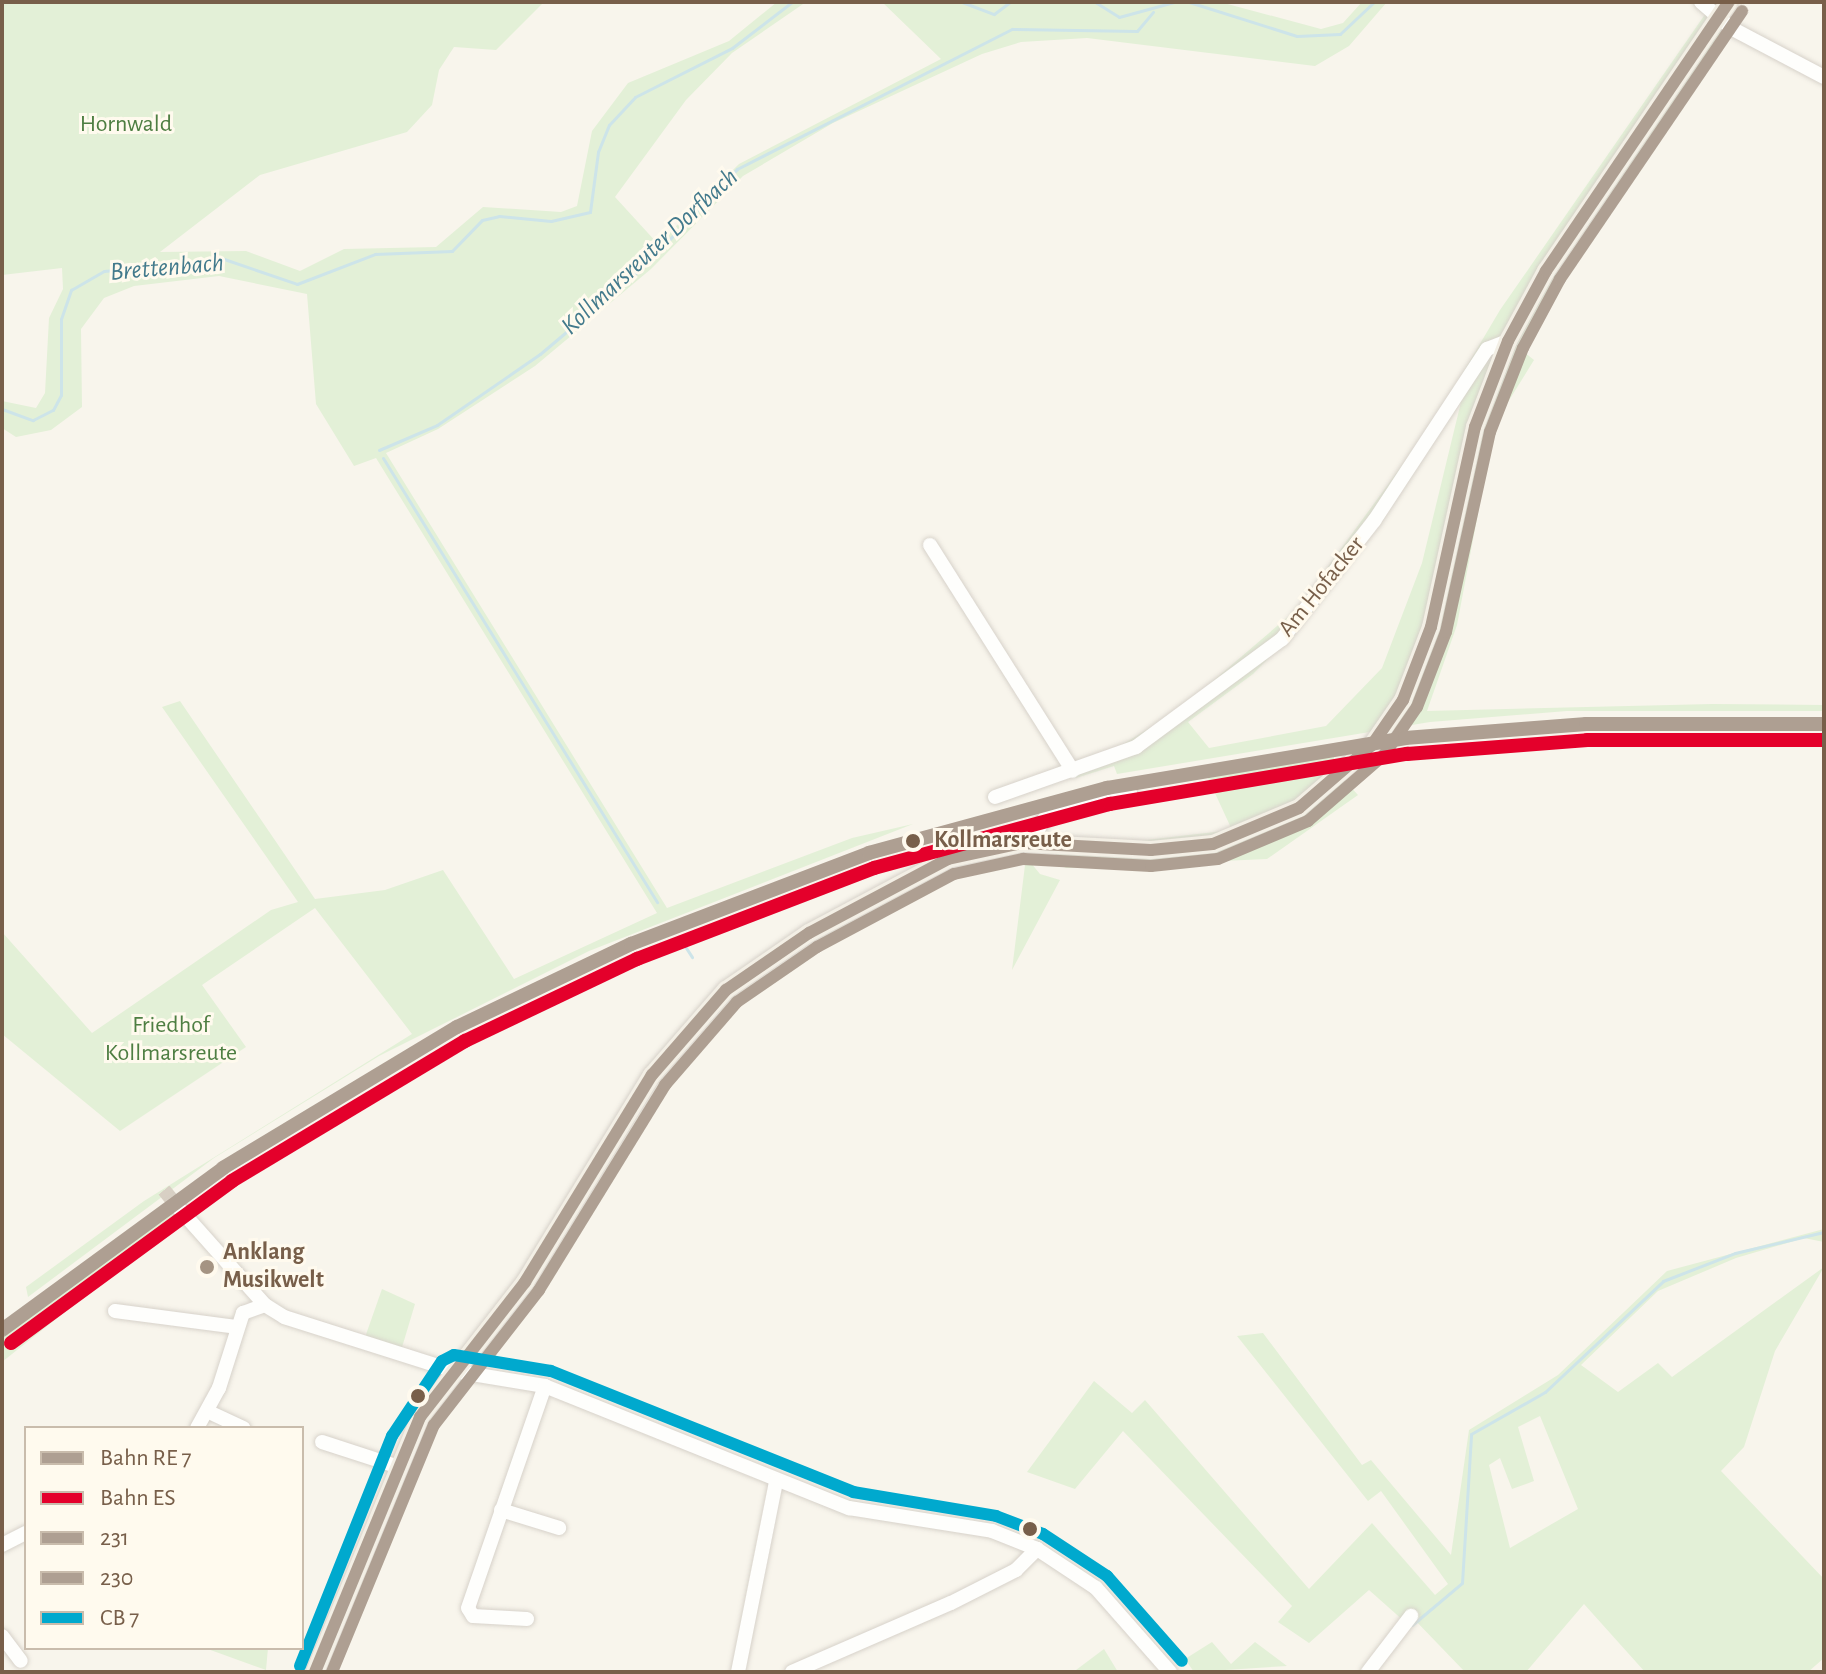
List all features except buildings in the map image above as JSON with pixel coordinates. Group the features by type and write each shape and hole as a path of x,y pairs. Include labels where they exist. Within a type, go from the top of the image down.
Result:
{"main road":[{"path":"315,1672 396,1466 454,1371 525,1282 652,1075 726,990 809,933 922,872 972,851 1030,843 1151,850 1235,837 1299,808 1340,777 1403,700 1439,599 1475,427 1508,341 1553,260 1724,10"}],"street":[{"path":"1701,2 1724,10 1824,77"},
{"name":"Am Hofacker","path":"995,797 1105,763 1170,726 1282,639 1374,521 1487,349 1508,341"},
{"path":"930,545 1073,771"},
{"path":"1030,843 1047,815 1130,793"},
{"path":"176,1205 265,1305 454,1371 545,1386 849,1508 992,1531 1037,1549 1096,1588 1170,1672"},
{"path":"198,1426 209,1412 243,1313 265,1305"},
{"path":"122,1318 236,1327"},
{"path":"527,1619 469,1613 545,1386"},
{"path":"209,1412 239,1426"},
{"path":"322,1442 396,1466"},
{"path":"738,1672 752,1573 776,1481"},
{"path":"501,1510 559,1528"},
{"path":"2,1545 24,1534"},
{"path":"792,1672 951,1603 1016,1570 1037,1549"},
{"path":"1368,1672 1411,1616"},
{"path":"2,1636 21,1661"}],"green space":[{"path":"2,2 544,2 496,50 454,47 439,70 432,105 407,132 260,175 160,252 246,251 300,271 344,249 436,247 483,207 561,212 577,206 592,131 628,83 729,41 777,2 806,2 732,53 686,100 615,197 658,244 739,164 941,59 882,2 1220,2 1321,29 1343,23 1362,2 1387,2 1349,46 1315,66 1087,38 1021,42 982,54 833,123 743,176 651,269 535,366 438,429 386,453 667,908 852,838 913,824 589,951 379,1056 214,1158 28,1297 26,1287 144,1201 412,1034 315,908 202,985 246,1047 120,1131 2,1034 2,932 92,1033 271,910 298,902 162,707 180,701 315,899 385,890 443,870 514,979 657,913 376,458 354,466 316,404 307,294 219,276 134,286 104,298 81,329 82,407 51,430 16,437 2,428 2,401 36,408 45,393 49,318 63,289 62,268 2,275"},
{"path":"1706,13 1722,31 1558,270 1518,347 1534,360 1495,423 1457,625 1427,711 1712,704 1824,705 1824,711 1567,711 1430,722 1117,774 1114,766 1076,778 1072,766 1110,752 1179,710 1297,609 1433,423 1500,310","holes":["1461,402 1422,563 1382,668 1326,726 1209,748 1188,722 1253,674 1308,618"]},
{"path":"1334,755 1334,769 1358,795 1267,859 1066,868 1047,858 1067,850 1068,836 1129,842 1232,830 1208,778"},
{"path":"1026,857 1040,874 1060,880 1012,970"},
{"path":"173,1206 187,1223 173,1226 2,1362 2,1336"},
{"path":"1824,1229 1824,1242 1804,1238 1736,1258 1658,1291 1581,1365 1618,1392 1658,1363 1672,1377 1824,1267 1775,1351 1744,1447 1721,1471 1824,1579 1824,1658 1808,1672 1645,1672 1584,1604 1526,1672 1465,1672 1412,1617 1405,1622 1369,1590 1309,1643 1278,1622 1292,1606 1123,1431 1075,1489 1027,1472 1094,1381 1132,1413 1145,1400 1309,1589 1372,1523 1435,1595 1448,1584 1381,1491 1368,1501 1237,1336 1263,1333 1362,1465 1371,1460 1451,1555 1469,1430 1558,1375 1667,1271","holes":["1540,1416 1578,1509 1510,1548 1489,1465 1500,1458 1512,1489 1534,1481 1518,1427"]},
{"path":"382,1289 415,1304 400,1354 363,1343"},
{"path":"1212,1642 1231,1664 1255,1642 1287,1666 1194,1672 1185,1659"},
{"path":"1104,1649 1118,1672 1077,1672 1076,1670"},
{"path":"211,1650 268,1650 266,1670"}],"waterway":[{"name":"Brettenbach","path":"2,409 33,420 53,410 61,395 61,319 71,290 104,271 224,259 297,284 375,254 452,251 482,220 499,216 551,221 590,212 598,152 609,125 635,97 732,48 792,2"},
{"name":"Brettenbach","path":"962,2 994,14 1010,2"},
{"name":"Brettenbach","path":"1095,2 1119,17 1174,2"},
{"name":"Brettenbach","path":"1189,2 1297,36 1340,34 1374,2"},
{"name":"Kollmarsreuter Dorfbach","path":"379,450 437,425 540,354 643,267 737,169 1012,29 1137,31 1153,12"},
{"name":"Kollmarsreuter Dorfbach","path":"383,458 657,902"},
{"name":"Kollmarsreuter Dorfbach","path":"679,937 692,957"},
{"path":"1412,1625 1462,1583 1471,1434 1545,1392 1663,1281 1735,1253 1824,1232"}],"tunnel":[{"path":"164,1190 176,1205"}],"transit line":[{"name":"231","path":"315,1672 420,1417 525,1282 652,1075 726,990 809,933 948,859 1022,843 1151,850 1213,844 1299,808 1372,745 1403,700 1431,627 1475,427 1508,341 1546,271 1729,2"},
{"name":"230","path":"332,1672 434,1425 539,1290 665,1085 737,1002 817,947 954,874 1023,859 1151,866 1218,859 1308,821 1384,755 1417,707 1446,632 1490,432 1523,348 1560,279 1742,11"},
{"path":"2,1330 223,1168 457,1027 631,944 869,853 1107,788 1405,738 1586,724 1824,724"},
{"path":"300,1666 392,1436 442,1361 454,1355 551,1371 853,1492 996,1516 1043,1534 1107,1576 1182,1661"}],"rail line":[{"name":"ES","path":"11,1343 232,1181 465,1041 637,959 874,868 1110,804 1407,754 1587,740 1824,740"}],"place":[{"name":"Kollmarsreute","path":"913,841"},
{"name":"Anklang Musikwelt","path":"207,1267"}],"park label":[{"name":"Hornwald","path":"126,125"},
{"name":"Friedhof Kollmarsreute","path":"171,1040"}]}
